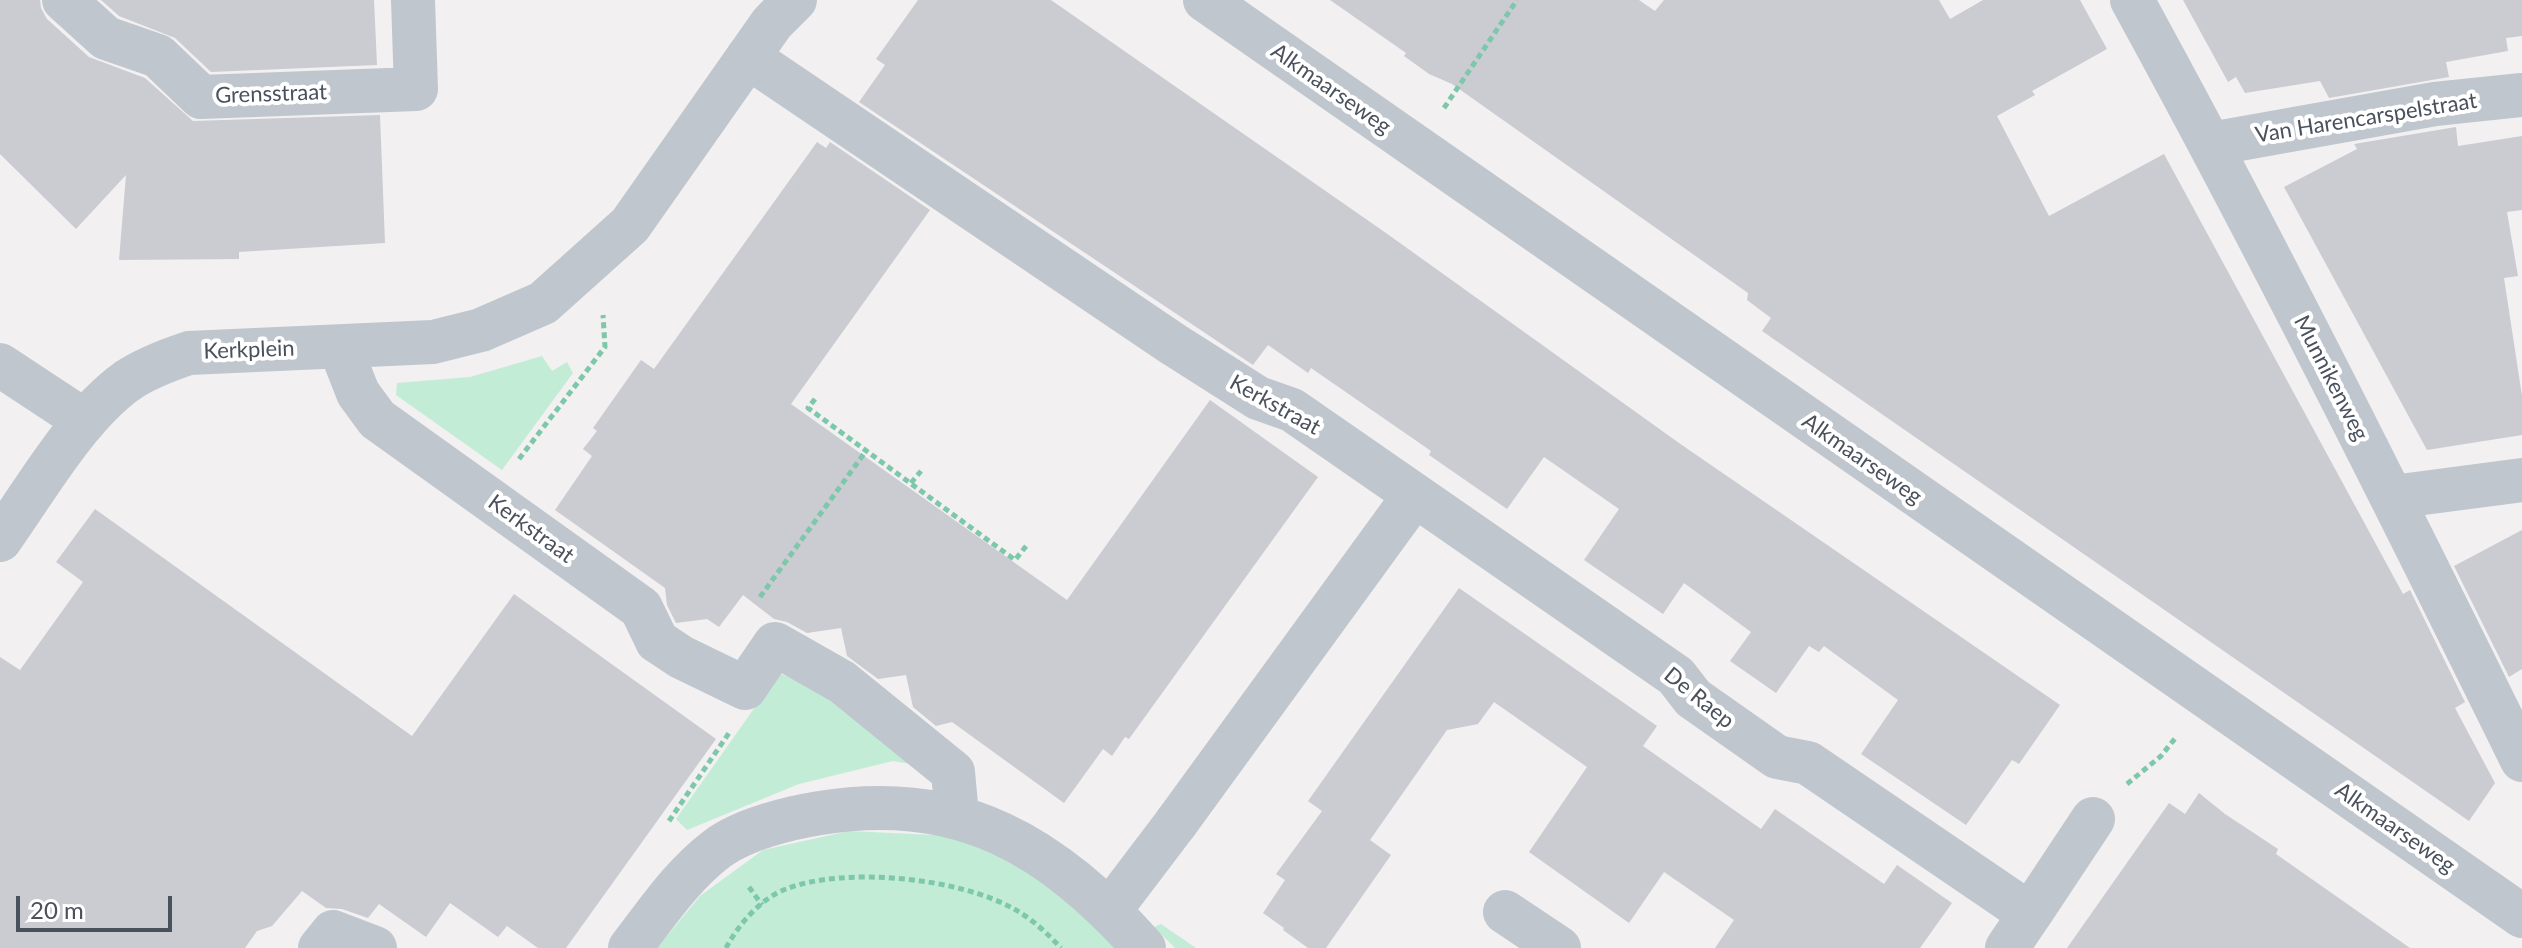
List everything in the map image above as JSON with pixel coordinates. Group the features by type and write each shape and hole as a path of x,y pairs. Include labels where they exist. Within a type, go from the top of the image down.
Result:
{"street":[{"name":"Grensstraat","path":"64,0 106,38 158,56 201,97 416,89 413,0"},
{"name":"Alkmaarseweg","path":"1205,0 2209,698 2520,910"},
{"name":"Munnikenweg","path":"2132,0 2211,144 2393,497 2522,760"},
{"name":"Kerkplein","path":"0,540 85,421 127,382 157,365 189,353 433,342 481,330 543,303 630,225 773,20"},
{"name":"Kerkstraat","path":"773,20 1173,344 1258,398 1292,410 1414,496"},
{"name":"Van Harencarspelstraat","path":"2211,144 2435,104 2522,95"},
{"name":"Kerkstraat","path":"340,347 358,393 377,419 641,608 657,641 681,657 745,688"},
{"path":"0,365 85,421"},
{"path":"2393,497 2522,480"},
{"path":"1110,910 1414,496"},
{"name":"De Raep","path":"1414,496 1676,676 1693,698 1777,757 1808,763 2019,931 2093,819"},
{"path":"745,688 775,644 842,682 953,772 957,816"},
{"path":"630,948 689,873 721,846 782,820 840,810 912,808 957,816 994,830 1034,851 1064,870 1110,910 1144,948"},
{"path":"1505,912 1559,948"},
{"path":"320,948 333,932 375,948"}],"path":[{"path":"1417,149 1517,0"},
{"path":"489,498 605,347 598,255"},
{"path":"815,399 808,408 1015,560 1027,545"},
{"path":"754,605 866,451"},
{"path":"911,483 921,471"},
{"path":"671,895 653,845 736,723 745,688"},
{"path":"2093,819 2120,789 2161,756 2209,698"},
{"path":"726,948 744,923 784,889 811,882 906,877 978,894 1015,909 1061,948"}],"green space":[{"path":"542,356 552,371 567,362 573,373 502,470 396,395 397,383 470,377"},
{"path":"779,673 830,694 922,766 893,761 799,784 687,830 676,819"},
{"path":"849,831 977,837 1063,892 1115,948 657,948 700,896 763,850"},
{"path":"1161,924 1196,948 1175,948 1154,927"}],"building":[{"path":"0,0 40,0 47,19 89,57 145,78 193,121 380,115 385,243 239,252 239,259 119,260 126,175 76,229 0,154"},
{"path":"101,0 374,0 377,65 211,72 175,38 119,16"},
{"path":"918,0 1051,0 1386,233 1679,443 2060,705 2019,764 2012,760 1966,825 1861,754 1898,700 1824,646 1819,652 1809,646 1776,693 1730,661 1751,632 1684,583 1663,614 1584,560 1619,509 1544,457 1507,509 1429,455 1431,451 1311,368 1308,373 1268,345 1253,365 859,102 885,65 876,59"},
{"path":"1330,0 1639,0 1655,11 1664,0 1939,0 1950,19 1983,0 2080,0 2107,49 2032,91 2035,95 1997,116 2049,216 2164,154 2403,594 2410,590 2465,702 2455,708 2495,783 2469,821 1762,331 1771,318 1747,300 1748,293 1452,84 1429,74 1404,56 1406,53"},
{"path":"2183,0 2522,0 2522,36 2506,38 2508,51 2446,62 2449,77 2329,98 2320,81 2245,93 2236,77 2228,82"},
{"path":"2456,127 2458,146 2522,136 2522,210 2507,212 2518,276 2504,278 2522,396 2522,435 2427,450 2284,187 2357,149 2354,144"},
{"path":"817,142 826,148 830,142 930,210 791,404 1067,600 1210,400 1318,477 1129,739 1125,737 1112,756 1103,749 1064,803 952,722 936,726 913,707 906,675 878,679 847,656 841,628 807,633 774,619 743,595 719,627 707,619 676,623 667,605 665,588 555,510 592,456 583,449 597,431 593,428 641,360 654,369"},
{"path":"95,509 412,736 514,594 716,739 566,948 538,948 507,926 498,937 450,903 426,937 379,904 368,918 342,909 326,908 302,891 272,926 257,931 245,948 0,948 0,657 20,670 83,582 56,562"},
{"path":"2522,530 2522,669 2509,677 2454,566"},
{"path":"1459,588 1657,726 1643,746 1761,829 1775,809 1884,884 1897,865 1952,903 1920,948 1715,948 1734,920 1664,872 1629,923 1529,852 1587,767 1494,702 1478,724 1447,730 1370,840 1391,855 1326,948 1308,948 1263,913 1285,880 1276,874 1322,811 1308,801"},
{"path":"2199,793 2278,849 2276,854 2410,948 2067,948 2169,803 2185,814"}]}
